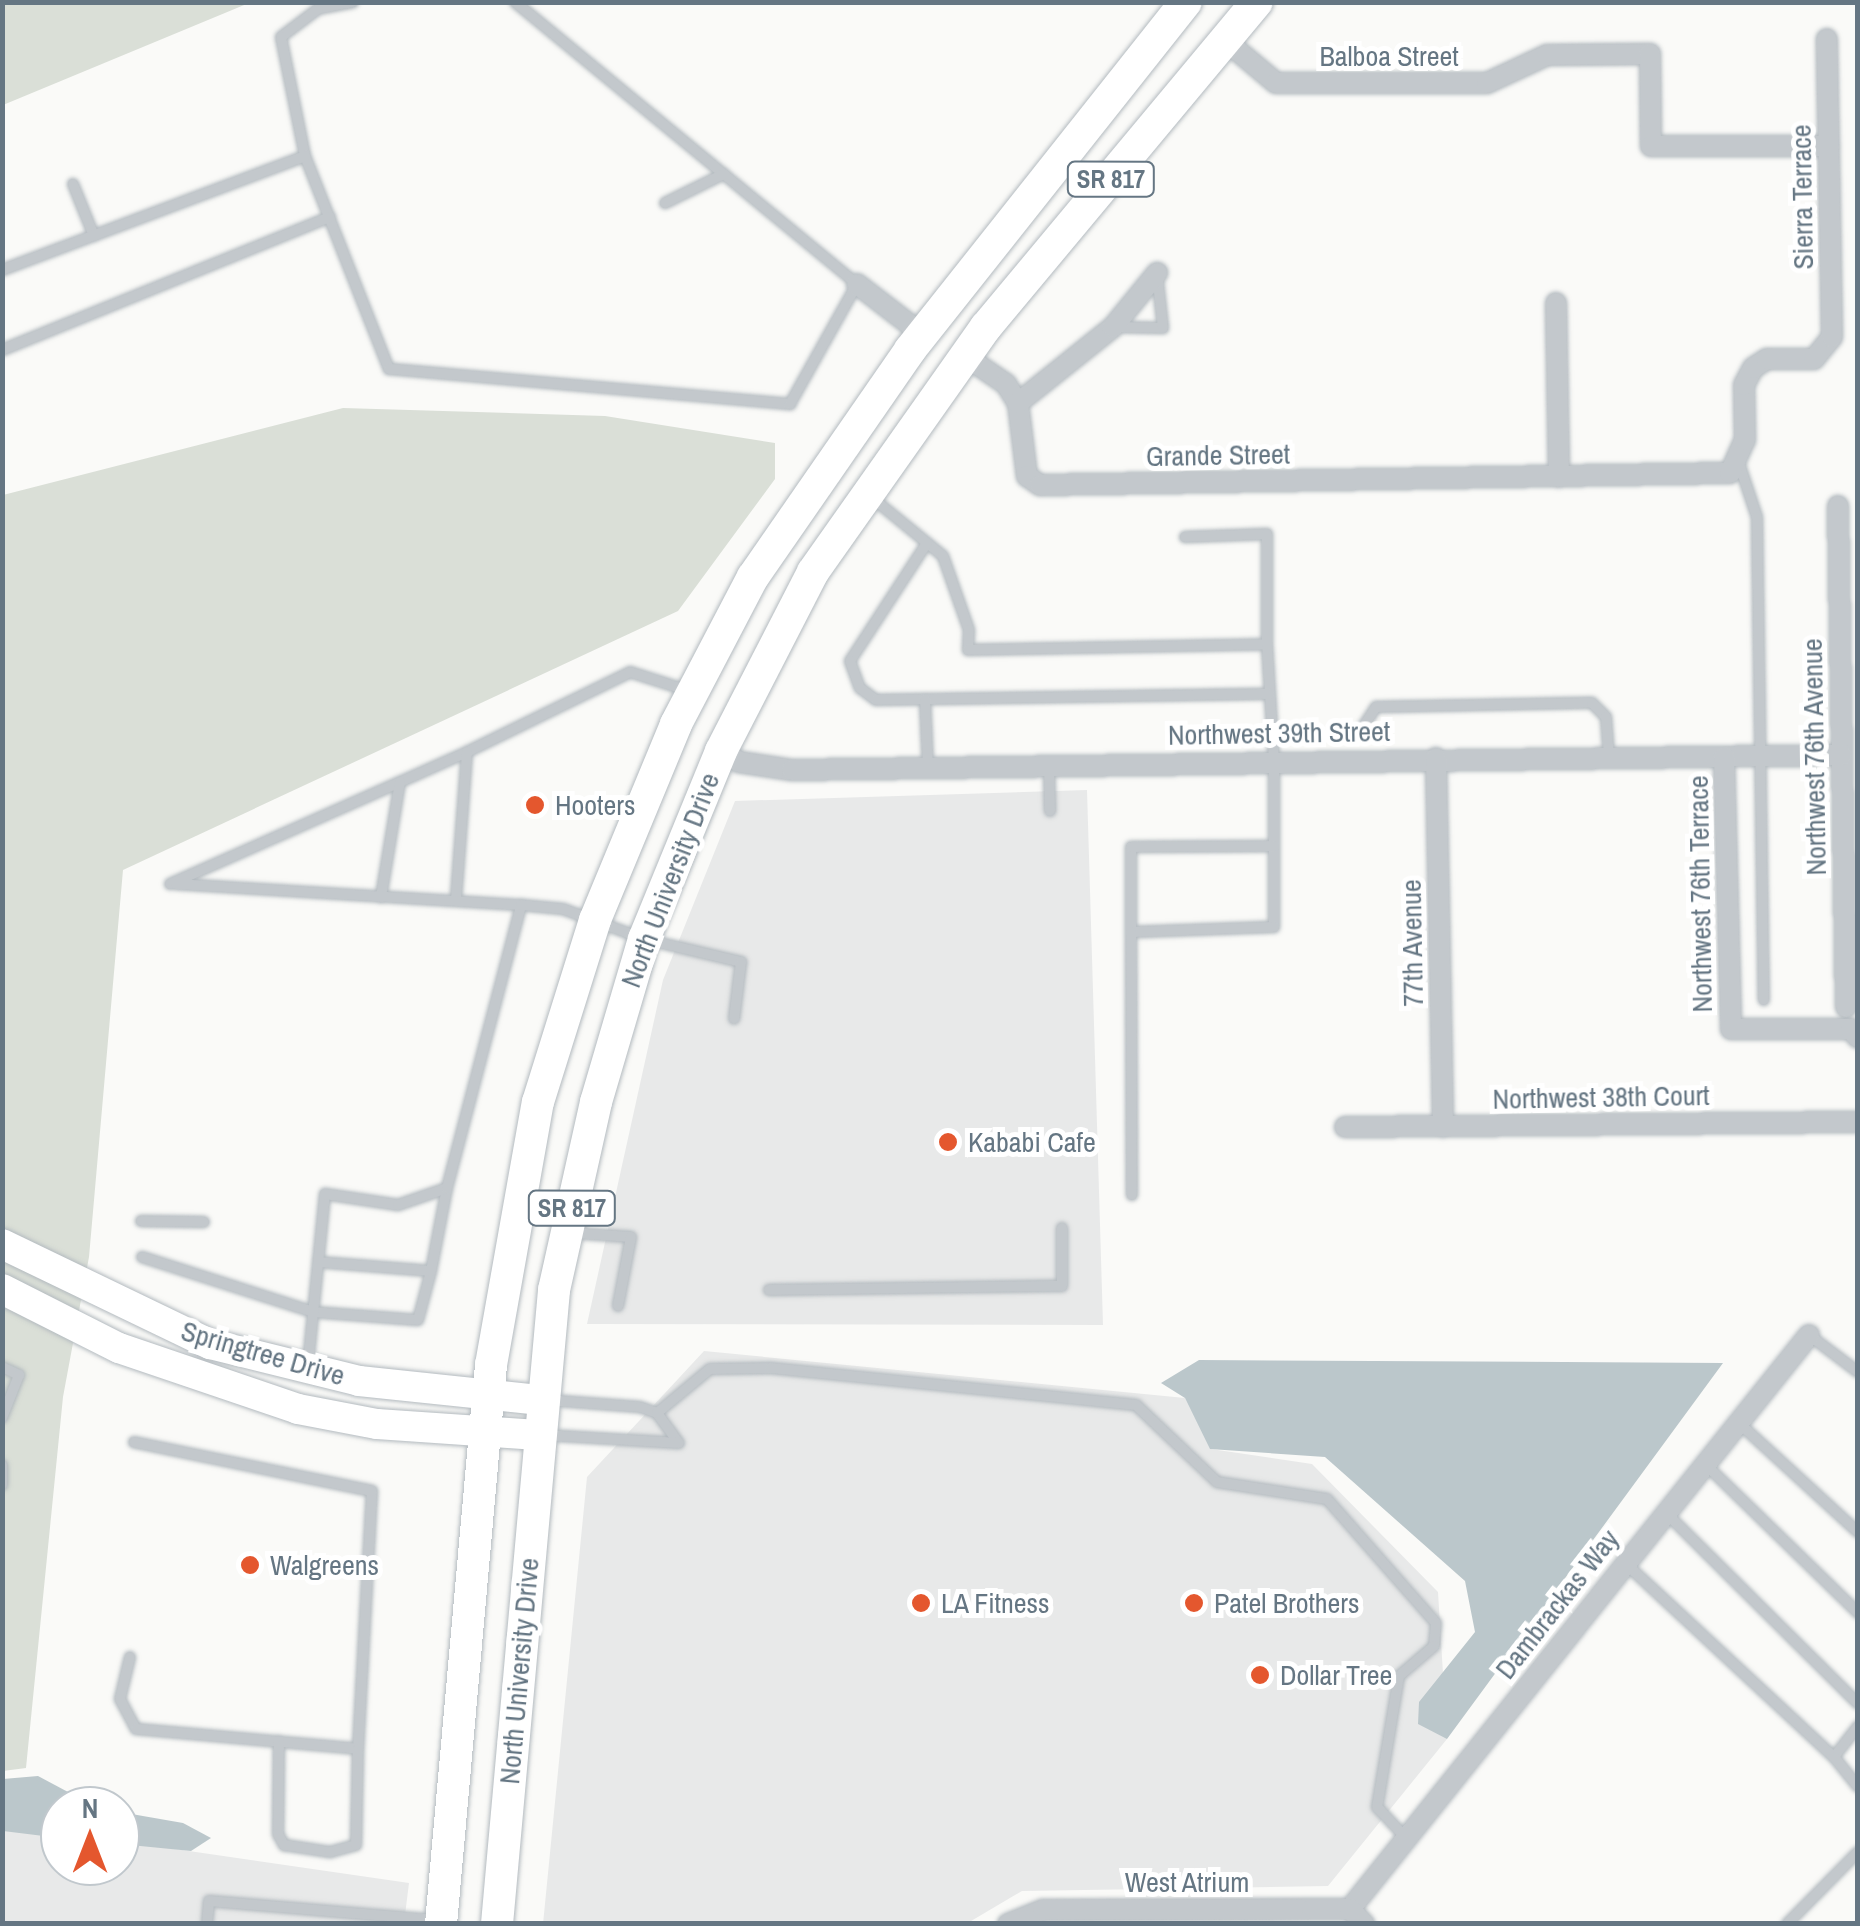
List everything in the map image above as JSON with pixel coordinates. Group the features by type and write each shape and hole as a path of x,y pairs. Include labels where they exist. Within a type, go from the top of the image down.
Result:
{"main road":[{"name":"North University Drive","path":"441,1922 488,1396 538,1102 595,920 692,692 752,576 916,342 1186,2"},
{"name":"North University Drive","path":"497,1924 538,1435 567,1232 644,939 720,751 812,572 972,346 1257,2"},
{"path":"972,346 964,308 986,278 984,258"},
{"path":"905,437 904,414 930,380 916,342"}],"street":[{"name":"Sierra Terrace","path":"1739,464 1744,385 1752,368 1824,352 1832,337 1827,38"},
{"name":"Balboa Street","path":"1226,42 1276,83 1487,83 1548,54 1650,54 1651,146 1829,146"},
{"path":"972,346 1006,384 1018,404 1113,327 1157,273"},
{"path":"857,284 916,342"},
{"path":"1556,303 1558,477"},
{"name":"Grande Street","path":"1018,404 1022,460 1027,476 1040,485 1730,473 1739,464"},
{"name":"Northwest 76th Avenue","path":"1838,506 1846,1007"},
{"name":"Northwest 39th Street","path":"720,751 739,762 792,770 1842,755"},
{"name":"Northwest 76th Terrace","path":"1724,757 1731,1029 1854,1034"},
{"name":"77th Avenue","path":"1436,758 1444,1126"},
{"name":"Northwest 38th Court","path":"1345,1127 1858,1122"},
{"name":"Springtree Drive","path":"2,1244 210,1344 307,1370 542,1400"},
{"name":"Springtree Drive","path":"2,1289 119,1348 266,1400 377,1424 538,1435"},
{"name":"Dambrackas Way","path":"1357,1916 1406,1838 1809,1335"},
{"name":"West Atrium","path":"1008,1924 1044,1910 1357,1916"}],"lane":[{"path":"353,2 318,9 280,37 305,156 389,370 790,404 857,284 514,2"},
{"path":"2,270 305,156"},
{"path":"665,203 724,174"},
{"path":"73,184 94,236"},
{"path":"2,350 330,217"},
{"path":"1113,327 1163,328 1157,273"},
{"path":"1739,464 1757,517 1765,756 1764,1000"},
{"path":"865,492 943,556 969,630 968,650 1267,644"},
{"path":"1131,932 1274,926 1267,534 1185,537"},
{"path":"927,542 850,661 860,688 876,700 1270,694"},
{"path":"692,692 630,672 468,752 170,884 456,898 521,905 595,920 644,939 741,962 734,1019"},
{"path":"925,699 928,768"},
{"path":"1363,727 1376,707 1592,704 1606,717 1609,758"},
{"path":"456,898 468,752"},
{"path":"1049,765 1050,811"},
{"path":"380,897 400,782"},
{"path":"1132,1195 1131,848 1274,846"},
{"path":"142,1257 313,1312 418,1320 432,1270 446,1188 521,905"},
{"path":"307,1370 325,1194 398,1205 446,1188"},
{"path":"141,1220 204,1222"},
{"path":"769,1290 1062,1286 1062,1228"},
{"path":"567,1232 631,1237 618,1306"},
{"path":"318,1262 432,1270"},
{"path":"1809,1335 1858,1372"},
{"path":"2,1367 19,1375 2,1418"},
{"path":"542,1400 657,1413 710,1369 771,1368 1136,1405 1217,1482 1327,1499 1428,1607 1436,1623 1434,1646 1399,1676 1377,1807 1406,1838"},
{"path":"538,1435 679,1443 657,1413"},
{"path":"1740,1424 1858,1532"},
{"path":"134,1442 372,1491 356,1845 330,1852 284,1845 278,1834 279,1741"},
{"path":"2,1464 2,1484"},
{"path":"1704,1464 1858,1613"},
{"path":"1665,1512 1858,1704"},
{"path":"1624,1564 1834,1757 1858,1787"},
{"path":"130,1657 120,1699 136,1729 358,1749"},
{"path":"1834,1757 1858,1726"},
{"path":"1786,1924 1858,1852"},
{"path":"206,1924 209,1902 350,1918 441,1922"}],"shaded area":[{"path":"3,2 249,2 249,3 3,105"},
{"path":"343,408 605,416 775,443 775,479 678,611 123,870 89,1257 63,1397 26,1768 3,1771 3,495"},
{"path":"1087,790 1103,1325 587,1324 663,980 735,801"},
{"path":"704,1351 1185,1398 1211,1449 1312,1464 1438,1592 1447,1739 1328,1886 1022,1891 966,1924 543,1924 587,1477"},
{"path":"1199,1360 1723,1363 1447,1739 1418,1724 1419,1702 1475,1632 1465,1581 1325,1457 1210,1449 1185,1398 1161,1383"},
{"path":"38,1776 57,1786 40,1786 40,1836 3,1831 3,1779"},
{"path":"140,1815 183,1823 211,1838 191,1851 140,1846"},
{"path":"2,1824 40,1829 40,1886 140,1886 140,1844 409,1883 404,1923 3,1923"}],"place":[{"name":"Hooters","path":"535,805"},
{"name":"Kababi Cafe","path":"948,1142"},
{"name":"Walgreens","path":"250,1565"},
{"name":"LA Fitness","path":"921,1603"},
{"name":"Patel Brothers","path":"1194,1603"},
{"name":"Dollar Tree","path":"1260,1675"}]}
